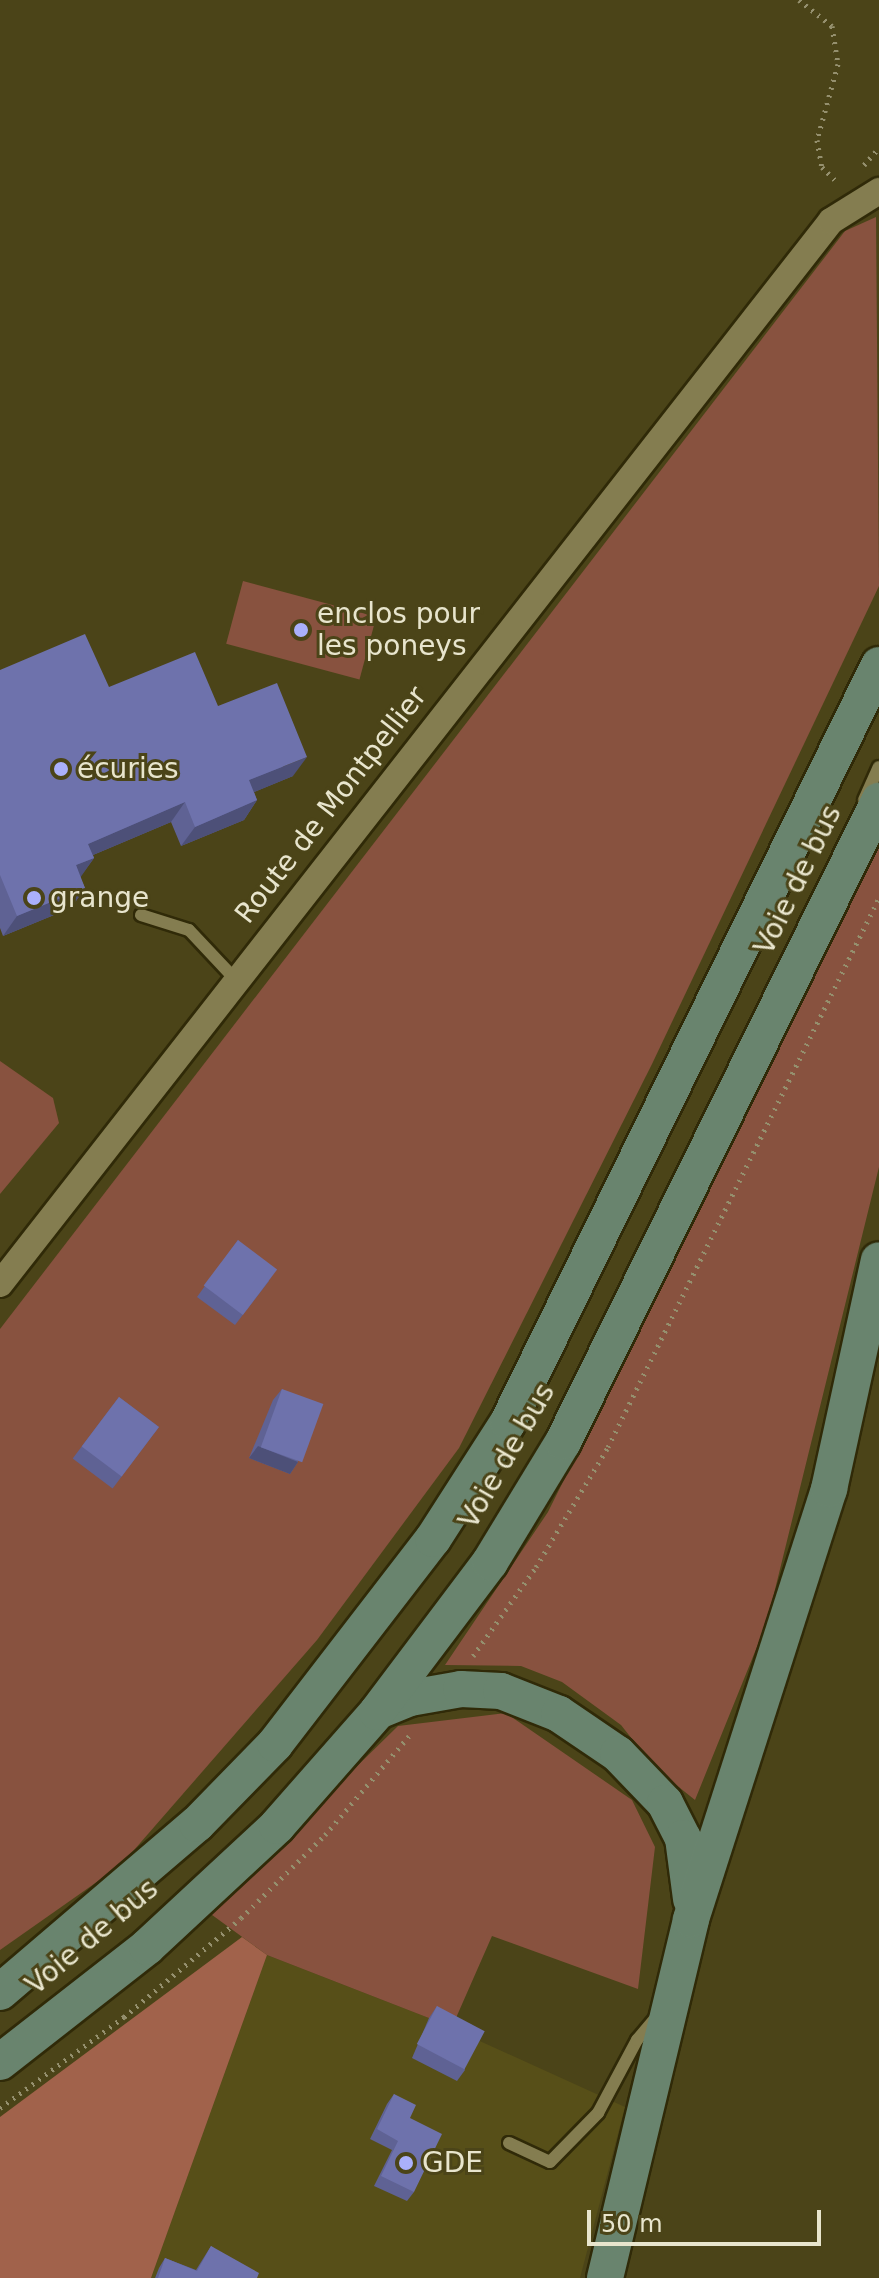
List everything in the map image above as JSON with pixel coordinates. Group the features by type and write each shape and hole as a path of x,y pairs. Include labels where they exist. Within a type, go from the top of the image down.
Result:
{"main road":[{"path":"0,1992 197,1824 275,1744 433,1539 508,1422 879,665"},
{"path":"5,2048 83,2001 199,1901 277,1826 377,1712 490,1562 563,1442 879,801"},
{"path":"605,2278 691,1919 829,1489 879,1260"},
{"path":"377,1712 410,1698 461,1689 501,1691 559,1714 618,1754 665,1803 683,1838 690,1870 691,1919"},
{"path":"683,1838 729,1801"}],"street":[{"name":"Route de Montpellier","path":"0,1284 235,979 831,221 877,192"}],"lane":[{"name":"Voie de bus","path":"271,1808 352,1719 441,1604 535,1464 619,1304 879,767"},
{"path":"141,915 189,930 235,979"},
{"name":"Voie de bus","path":"176,1899 239,1840"},
{"path":"509,2143 550,2162 598,2113 637,2040 672,1998"},
{"name":"Voie de bus","path":"5,2048 21,2026"}],"path":[{"path":"799,0 832,26 838,64 817,140 822,167 844,190"}],"shaded area":[{"path":"876,217 879,586 652,1064 459,1448 317,1640 121,1865 0,1950 0,1329 845,231"},
{"name":"enclos pour les poneys","path":"243,581 376,617 359,680 226,644"},
{"path":"879,846 879,1167 767,1622 695,1800 655,1768 621,1725 562,1682 521,1666 445,1665 548,1512"},
{"path":"0,1061 53,1098 59,1123 0,1194"},
{"path":"506,1713 632,1800 655,1847 638,1989 492,1936 452,2027 267,1955 208,1912 398,1726"},
{"path":"242,1937 267,1955 151,2278 0,2278 0,2117"},
{"path":"267,1955 429,2018 625,2107 580,2278 151,2278"}],"building":[{"path":"85,634 109,687 195,652 218,706 277,683 307,757 249,780 257,800 195,827 185,802 88,844 94,858 76,865 85,888 17,916 0,875 0,670"},
{"path":"238,1240 277,1269 243,1315 204,1286"},
{"path":"282,1389 323,1404 302,1462 261,1447"},
{"path":"119,1397 159,1427 122,1477 82,1447"},
{"path":"437,2006 485,2031 464,2069 417,2044"},
{"path":"394,2094 416,2105 410,2118 442,2134 414,2192 381,2176 398,2141 377,2129"},
{"path":"211,2246 259,2273 257,2278 158,2278 165,2258 197,2271"}],"place":[{"name":"enclos pour les poneys","path":"301,630"},
{"name":"écuries","path":"61,769"},
{"name":"grange","path":"34,898"},
{"name":"GDE","path":"406,2163"}]}
